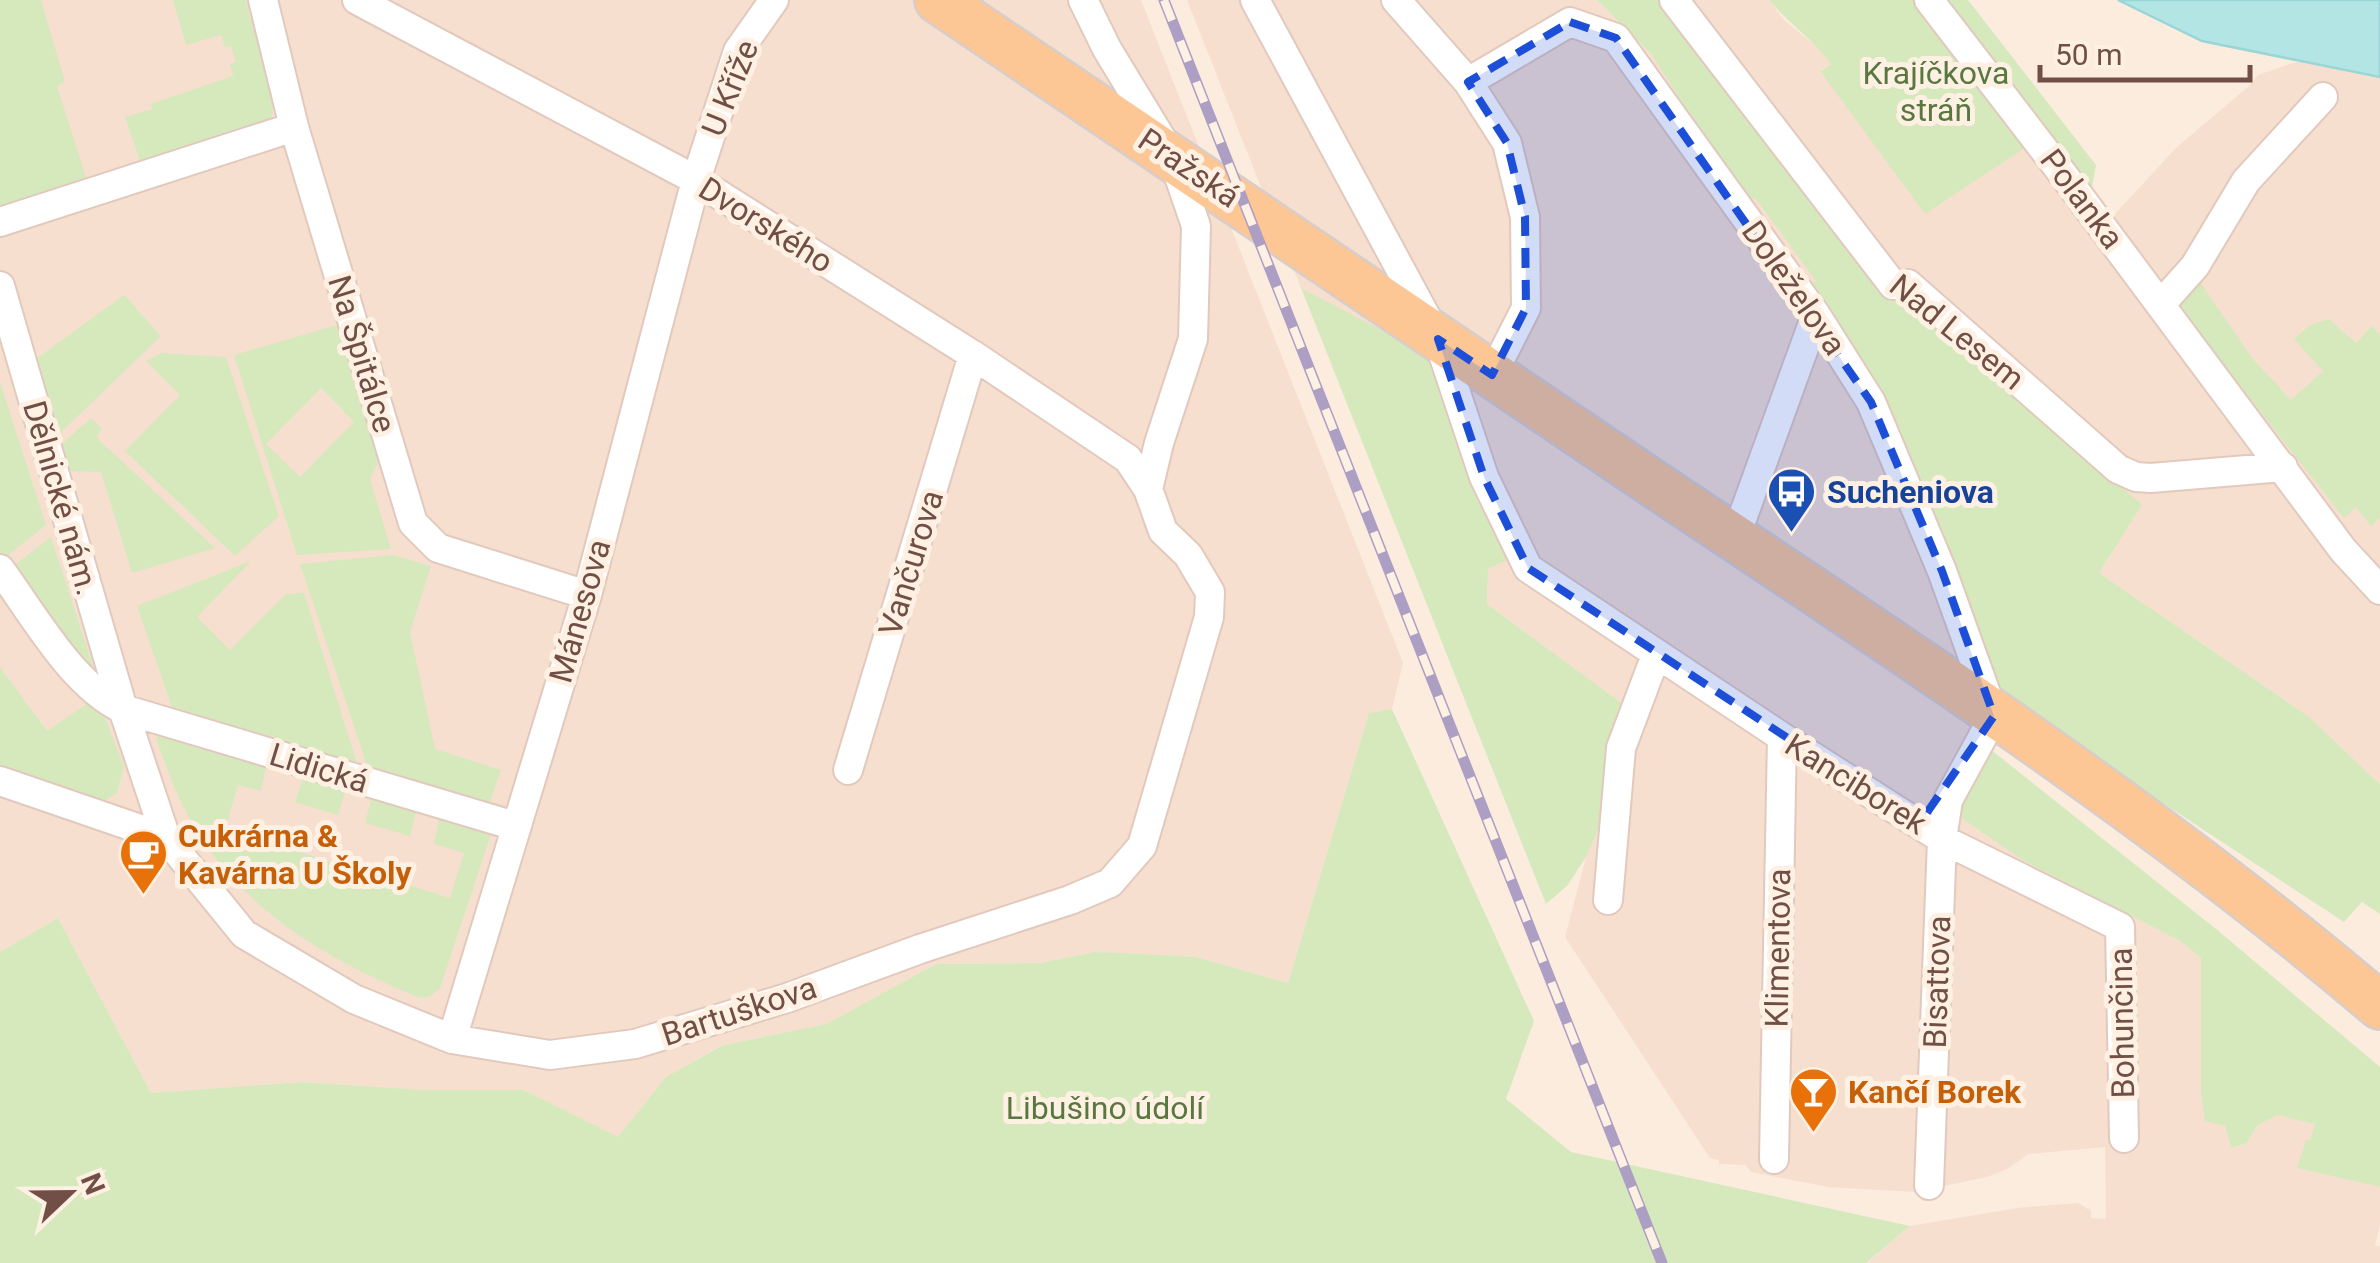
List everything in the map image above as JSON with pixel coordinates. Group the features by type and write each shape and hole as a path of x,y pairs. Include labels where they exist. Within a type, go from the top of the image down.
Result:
{"main road":[{"name":"Pražská","path":"938,0 1438,339"},
{"path":"1438,339 2153,826 2312,948 2380,1006"}],"street":[{"name":"Na Špitálce","path":"264,0 294,127 413,523 438,548 587,595"},
{"name":"Dvorského","path":"357,0 696,180 1128,458 1148,489"},
{"name":"U Kříže","path":"696,180 738,51 774,0"},
{"path":"1083,0 1107,49 1172,156 1196,226 1193,339 1158,443 1148,489"},
{"path":"1256,0 1438,339"},
{"path":"1396,0 1468,82 1507,144 1525,217 1526,308 1492,375"},
{"name":"Nad Lesem","path":"1674,0 1892,285 1908,284 2118,469 2151,478 2283,466"},
{"name":"Polanka","path":"1930,0 2343,550 2380,590"},
{"name":"Doleželova","path":"1468,82 1570,22 1616,38 1816,315 1872,402 1942,571 1994,716"},
{"path":"2160,304 2195,266 2246,181 2323,98"},
{"path":"0,222 294,127"},
{"name":"Mánesova","path":"452,1039 587,595 696,180"},
{"name":"Dělnické nám.","path":"0,286 123,709"},
{"path":"1735,538 1816,315"},
{"name":"Kanciborek","path":"1438,339 1484,477 1528,568 1782,738 1931,832 1994,716"},
{"name":"Vančurova","path":"848,770 973,355"},
{"name":"Bartuškova","path":"166,838 244,934 354,999 452,1039 550,1055 635,1044 787,998 1070,900 1110,883 1142,846 1209,617 1210,592 1188,555 1164,531 1148,489"},
{"name":"Lidická","path":"0,569 74,670 104,700 123,709 515,826"},
{"path":"1608,900 1622,748 1656,654"},
{"path":"123,709 166,838"},
{"name":"Klimentova","path":"1774,1159 1782,738"},
{"path":"0,782 166,838"},
{"name":"Bohunčina","path":"1931,832 2120,927 2124,1138"},
{"name":"Bisattova","path":"1930,1184 1931,832"}],"highlighted area":[{"path":"1570,22 1616,38 1871,402 1942,571 1994,716 1919,824 1528,568 1484,477 1438,339 1492,375 1526,308 1525,217 1507,143 1468,82"}],"shaded area":[{"path":"0,0 1141,0 1403,663 1392,709 1369,713 1288,983 1196,957 1095,952 1040,963 936,964 826,1024 722,1045 666,1077 618,1138 524,1090 425,1090 301,1082 151,1093 58,918 0,952"},
{"path":"1187,0 1597,0 1651,54 1746,201 1755,197 1817,282 1808,287 1892,415 1993,679 2009,702 1985,745 2024,861 2180,941 2201,958 2203,1102 2225,1126 2231,1148 2247,1143 2257,1126 2277,1115 2316,1124 2298,1168 2380,1187 2380,1225 2375,1246 2380,1246 2380,1263 1867,1263 1910,1226 2017,1208 2078,1203 2091,1211 2091,1218 2106,1219 2105,1147 2028,1154 1987,1177 1915,1192 1828,1187 1751,1172 1745,1165 1719,1164 1719,1160 1710,1158 1565,937 1586,857 1627,766 1627,707 1487,604 1488,569 1511,558 1425,354 1301,288"},
{"path":"1658,0 1769,0 1785,21 1822,51 1831,64 1820,70 2029,145 2101,250 2115,214 2176,148 2258,75 2299,61 2380,77 2380,784 2308,716 2099,573 2142,505 1891,301"}],"green space":[{"path":"0,0 41,0 65,82 57,86 90,190 5,211 0,207"},
{"path":"173,0 246,0 270,83 272,115 268,129 144,173 125,117 233,76 230,64 236,62 231,46 225,47 221,35 186,45"},
{"path":"1597,0 1658,0 1890,300 1904,298 2142,505 2099,573 2308,716 2380,784 2380,914 2362,902 2344,922 2009,702 1993,679 1892,415 1808,286 1816,281 1755,198 1746,202 1651,54"},
{"name":"Krajíčkova stráň","path":"1769,0 1968,0 2096,165 2085,227 2028,146 1925,214 1820,71 1831,64"},
{"path":"2198,279 2252,358 2291,400 2323,371 2294,339 2310,325 2329,319 2356,343 2372,326 2380,335 2380,518 2371,526 2356,507 2344,518 2175,303"},
{"path":"1301,288 1425,353 1512,558 1488,569 1487,604 1627,707 1627,766 1586,857 1567,886 1546,904"},
{"path":"124,295 161,336 58,435 36,359"},
{"path":"344,323 383,451 370,479 391,549 297,555 234,355","holes":["321,388 354,422 300,477 266,444"]},
{"path":"161,353 226,357 279,516 235,556 125,451 180,395 146,361"},
{"path":"0,382 46,525 4,558 0,552"},
{"path":"91,418 102,429 96,437 215,548 132,573 101,472 70,471 61,445"},
{"path":"51,537 94,669 85,676 8,570"},
{"path":"393,555 431,566 410,632 435,749 501,770 487,811 370,775 300,564"},
{"path":"251,561 197,617 230,650 286,594 304,593 360,773 175,716 137,606"},
{"path":"0,667 47,731 97,697 124,766 117,793 105,801 89,804 0,765"},
{"name":"Libušino údolí","path":"1392,709 1534,1021 1506,1099 1571,1152 1910,1226 1866,1263 0,1263 0,952 58,918 151,1093 301,1082 425,1090 524,1090 618,1137 666,1077 723,1045 826,1024 936,964 1040,963 1095,952 1144,954 1196,957 1288,983 1369,713"},
{"path":"160,734 267,761 261,791 238,785 225,829 450,898 464,853 434,844 440,813 483,826 491,834 440,988 431,996 420,998 384,982 317,947 256,902 229,875 185,810 156,739"},
{"path":"1985,745 2216,929 2380,1067 2380,1187 2297,1168 2315,1124 2277,1115 2257,1126 2247,1143 2231,1148 2225,1126 2205,1121 2201,1092 2201,958 2180,941 2024,861 1944,806"},
{"path":"305,772 347,785 338,815 295,802"},
{"path":"373,793 418,805 410,836 365,823"}],"water":[{"path":"2118,0 2380,0 2380,77 2202,41"}],"railway":[{"path":"1164,0 1662,1263"}],"place":[{"name":"Sucheniova","path":"1792,534"},
{"name":"Cukrárna & Kavárna U Školy","path":"143,896"},
{"name":"Kančí Borek","path":"1813,1134"}]}
